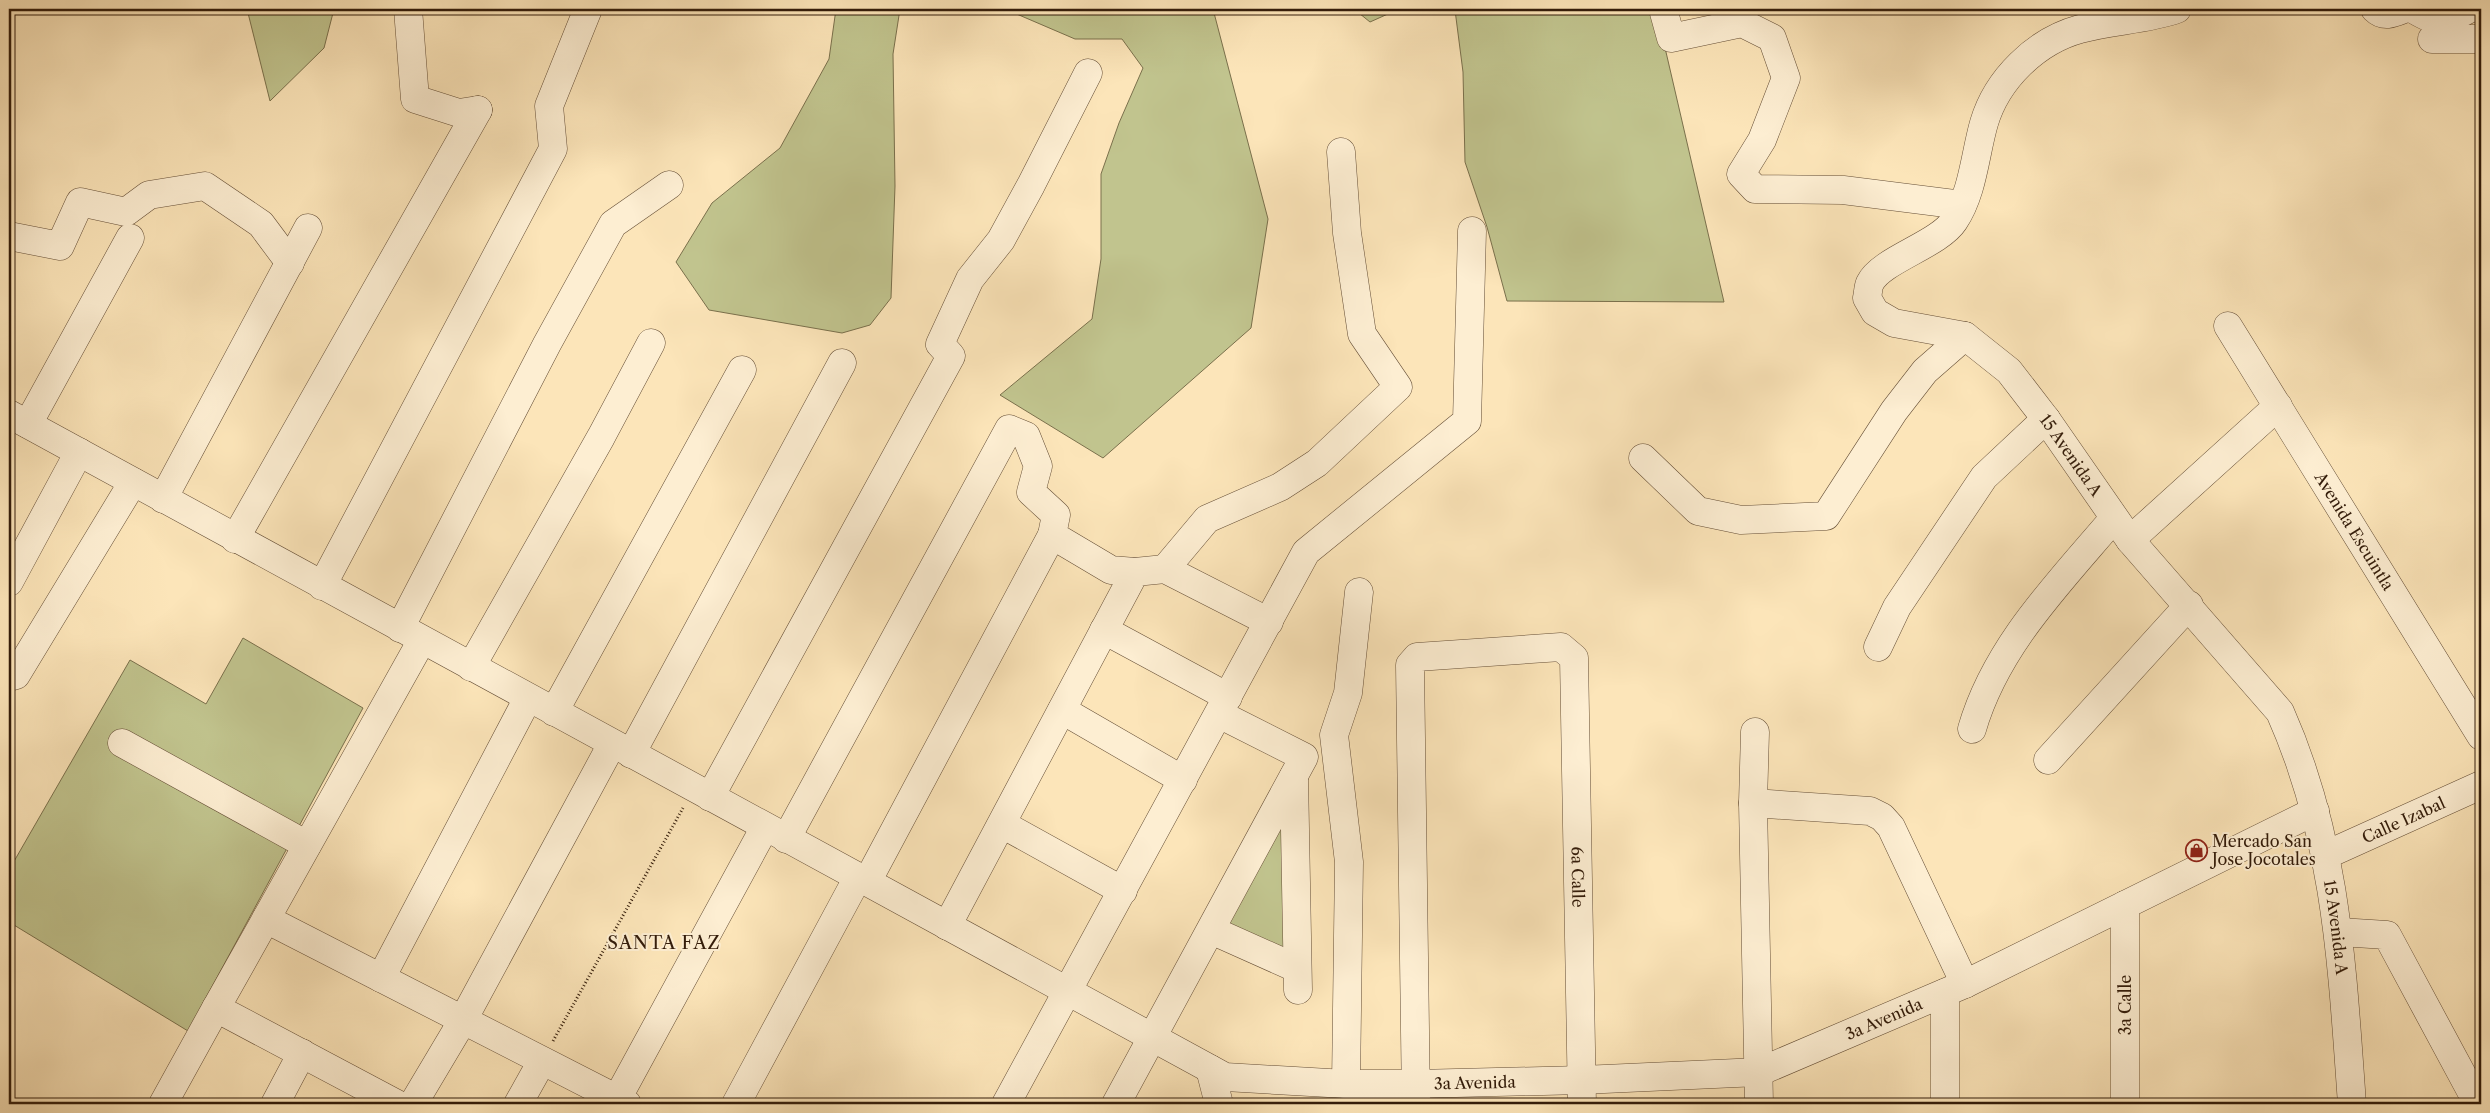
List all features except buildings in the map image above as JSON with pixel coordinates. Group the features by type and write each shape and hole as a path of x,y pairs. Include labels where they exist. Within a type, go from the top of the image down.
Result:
{"street":[{"path":"235,539 478,110 459,113 415,99 408,9"},
{"path":"322,586 553,148 549,106 588,9"},
{"path":"1663,9 1671,38 1742,23 1772,38 1786,78 1762,140 1741,174 1755,189 1843,190 1962,205"},
{"name":"15 Avenida A","path":"2177,9 2081,29 2058,37 2032,54 2003,84 1990,107 1962,205 1955,220 1946,231 1886,268 1870,283 1867,298 1875,312 1894,323 1965,336 2009,372 2046,419 2130,540 2189,605 2280,712 2294,744 2326,855 2339,932 2352,1104"},
{"path":"2375,9 2379,13 2391,15 2404,9"},
{"path":"2413,9 2433,20 2444,21 2469,9"},
{"path":"2432,39 2481,39"},
{"path":"702,793 952,356 940,344 970,279 1001,240 1088,73"},
{"path":"1165,569 1208,519 1280,488 1316,463 1398,387 1362,334 1347,233 1341,152"},
{"path":"163,1104 307,845 411,634 547,344 613,224 669,185"},
{"path":"9,236 60,246 80,202 126,212 149,195 205,186 261,224 290,263"},
{"path":"163,498 308,228"},
{"path":"1006,1104 1306,552 1467,421 1472,231"},
{"path":"15,417 130,238"},
{"name":"Avenida Escuintla","path":"2228,326 2481,736"},
{"path":"1643,458 1698,511 1740,520 1826,516 1894,411 1925,371 1965,336"},
{"path":"471,667 601,437 651,343"},
{"path":"413,1104 622,749 842,363"},
{"path":"554,712 742,370"},
{"path":"2130,540 2278,406"},
{"name":"3a Avenida","path":"15,417 235,539 1225,1077 1346,1084 1416,1094 1582,1092 1759,1072 1955,989 2314,811"},
{"path":"1878,647 1897,607 1984,476 2046,419"},
{"path":"266,919 622,1102 1009,429 1026,436 1038,466 1031,492 1056,515 1052,535 736,1104"},
{"path":"9,582 79,452"},
{"path":"9,677 16,675 133,482"},
{"path":"1972,729 1980,702 1994,672 2038,606 2114,518"},
{"path":"1052,535 1111,570 1135,572 1165,569 1269,622"},
{"path":"947,926 1135,572"},
{"path":"1346,1084 1349,862 1334,735 1348,693 1359,592"},
{"path":"2048,760 2189,605"},
{"path":"1104,630 1304,757 1116,1104"},
{"name":"6a Calle","path":"1416,1094 1410,665 1417,656 1561,647 1574,658 1582,1092"},
{"path":"381,978 528,698"},
{"path":"1062,710 1183,780"},
{"path":"1755,732 1753,803 1759,1104"},
{"path":"122,743 307,845"},
{"path":"1211,930 1297,979 1294,773"},
{"name":"Calle Izabal","path":"2326,855 2481,785"},
{"path":"1753,803 1870,811 1882,817 1890,827 1955,989 1945,1104"},
{"path":"1002,824 1123,891"},
{"name":"3a Calle","path":"2125,905 2125,1104"},
{"path":"2339,932 2387,935 2478,1104"},
{"path":"216,1008 397,1104"},
{"path":"275,1104 302,1053"},
{"path":"518,1104 542,1061"},
{"path":"1210,1069 1218,1103"}],"path":[{"path":"542,1061 702,793"}],"green space":[{"path":"247,9 334,9 324,48 270,101"},
{"path":"836,9 900,9 893,54 895,186 891,298 870,325 842,333 709,310 676,262 712,203 780,148 829,59"},
{"path":"1005,9 1213,9 1268,219 1251,328 1103,458 1000,395 1092,319 1101,259 1101,174 1119,123 1143,68 1122,39 1075,39"},
{"path":"1354,9 1399,9 1370,22"},
{"path":"1450,9 1656,9 1724,302 1507,301 1487,227 1465,162 1463,72 1455,10"},
{"path":"243,638 363,708 188,1031 9,922 9,870 130,660 206,704"},
{"path":"1294,773 1296,968 1211,930"}],"place":[{"name":"Mercado San Jose Jocotales","path":"2196,850"}],"district":[{"name":"SANTA FAZ","path":"664,943"}]}
